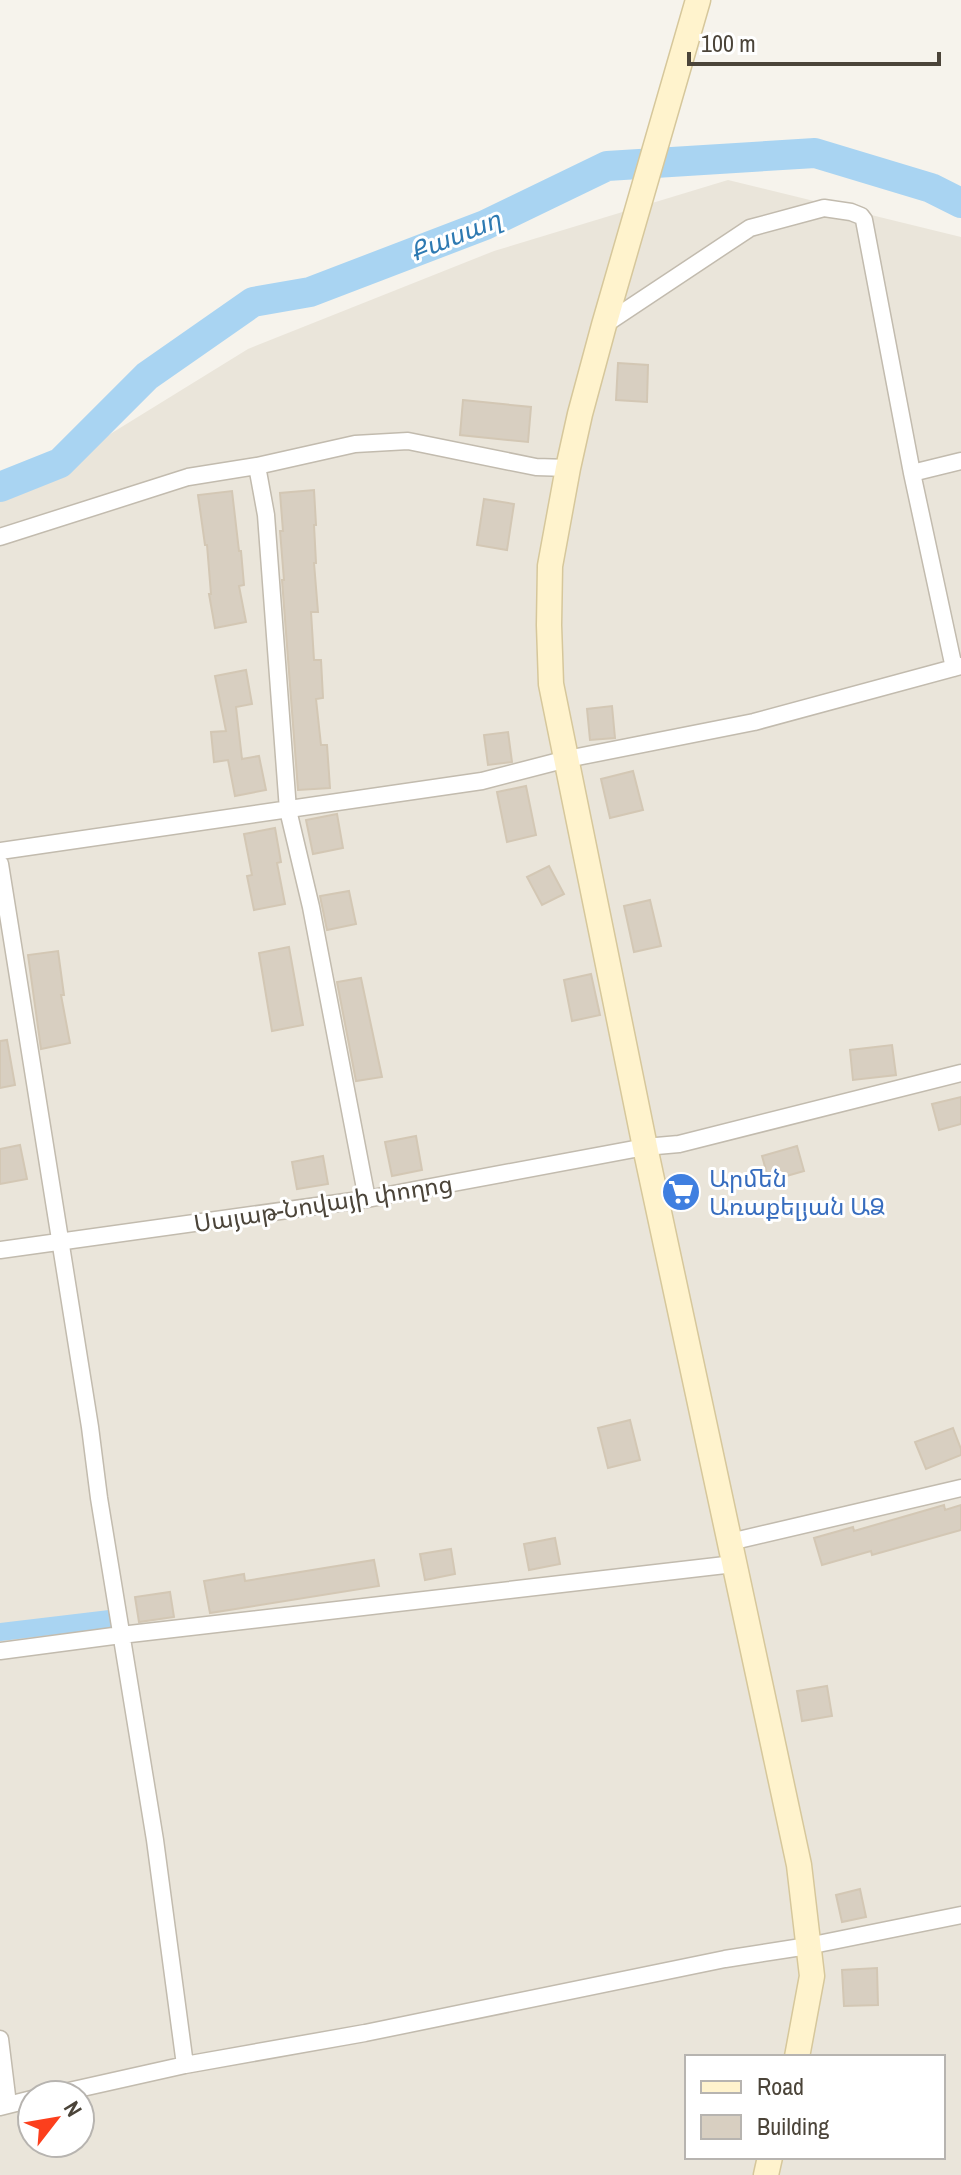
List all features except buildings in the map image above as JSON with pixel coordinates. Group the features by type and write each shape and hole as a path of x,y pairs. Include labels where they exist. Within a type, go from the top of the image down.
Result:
{"main road":[{"path":"698,0 604,325 568,468 550,566 551,684 645,1147 799,1865 812,1976 797,2055"}],"street":[{"path":"0,851 482,781 567,759 754,722 957,667 912,473 861,216 824,208 750,228 604,325"},
{"path":"0,537 188,477 257,466 355,444 408,441 536,467 568,468"},
{"path":"912,473 961,461"},
{"path":"257,466 266,515 288,810 311,907 367,1199"},
{"path":"0,864 155,1840 185,2065"},
{"name":"Սայաթ-Նովայի փողոց","path":"0,1250 367,1199 645,1147 679,1144 961,1073"},
{"path":"0,1651 732,1553 961,1488"},
{"path":"96,2085 961,1915"},
{"path":"0,2039 4,2106"}],"shaded area":[{"path":"728,180 961,237 961,2175 0,2175 0,502 248,349 494,251"}],"waterway":[{"name":"Քասաղ","path":"0,487 60,463 147,376 253,302 310,292 485,225 607,166 815,153 931,188 961,203"},
{"path":"0,1632 110,1619"}],"place":[{"name":"Արմեն Առաքելյան ԱՁ","path":"681,1192"}]}
